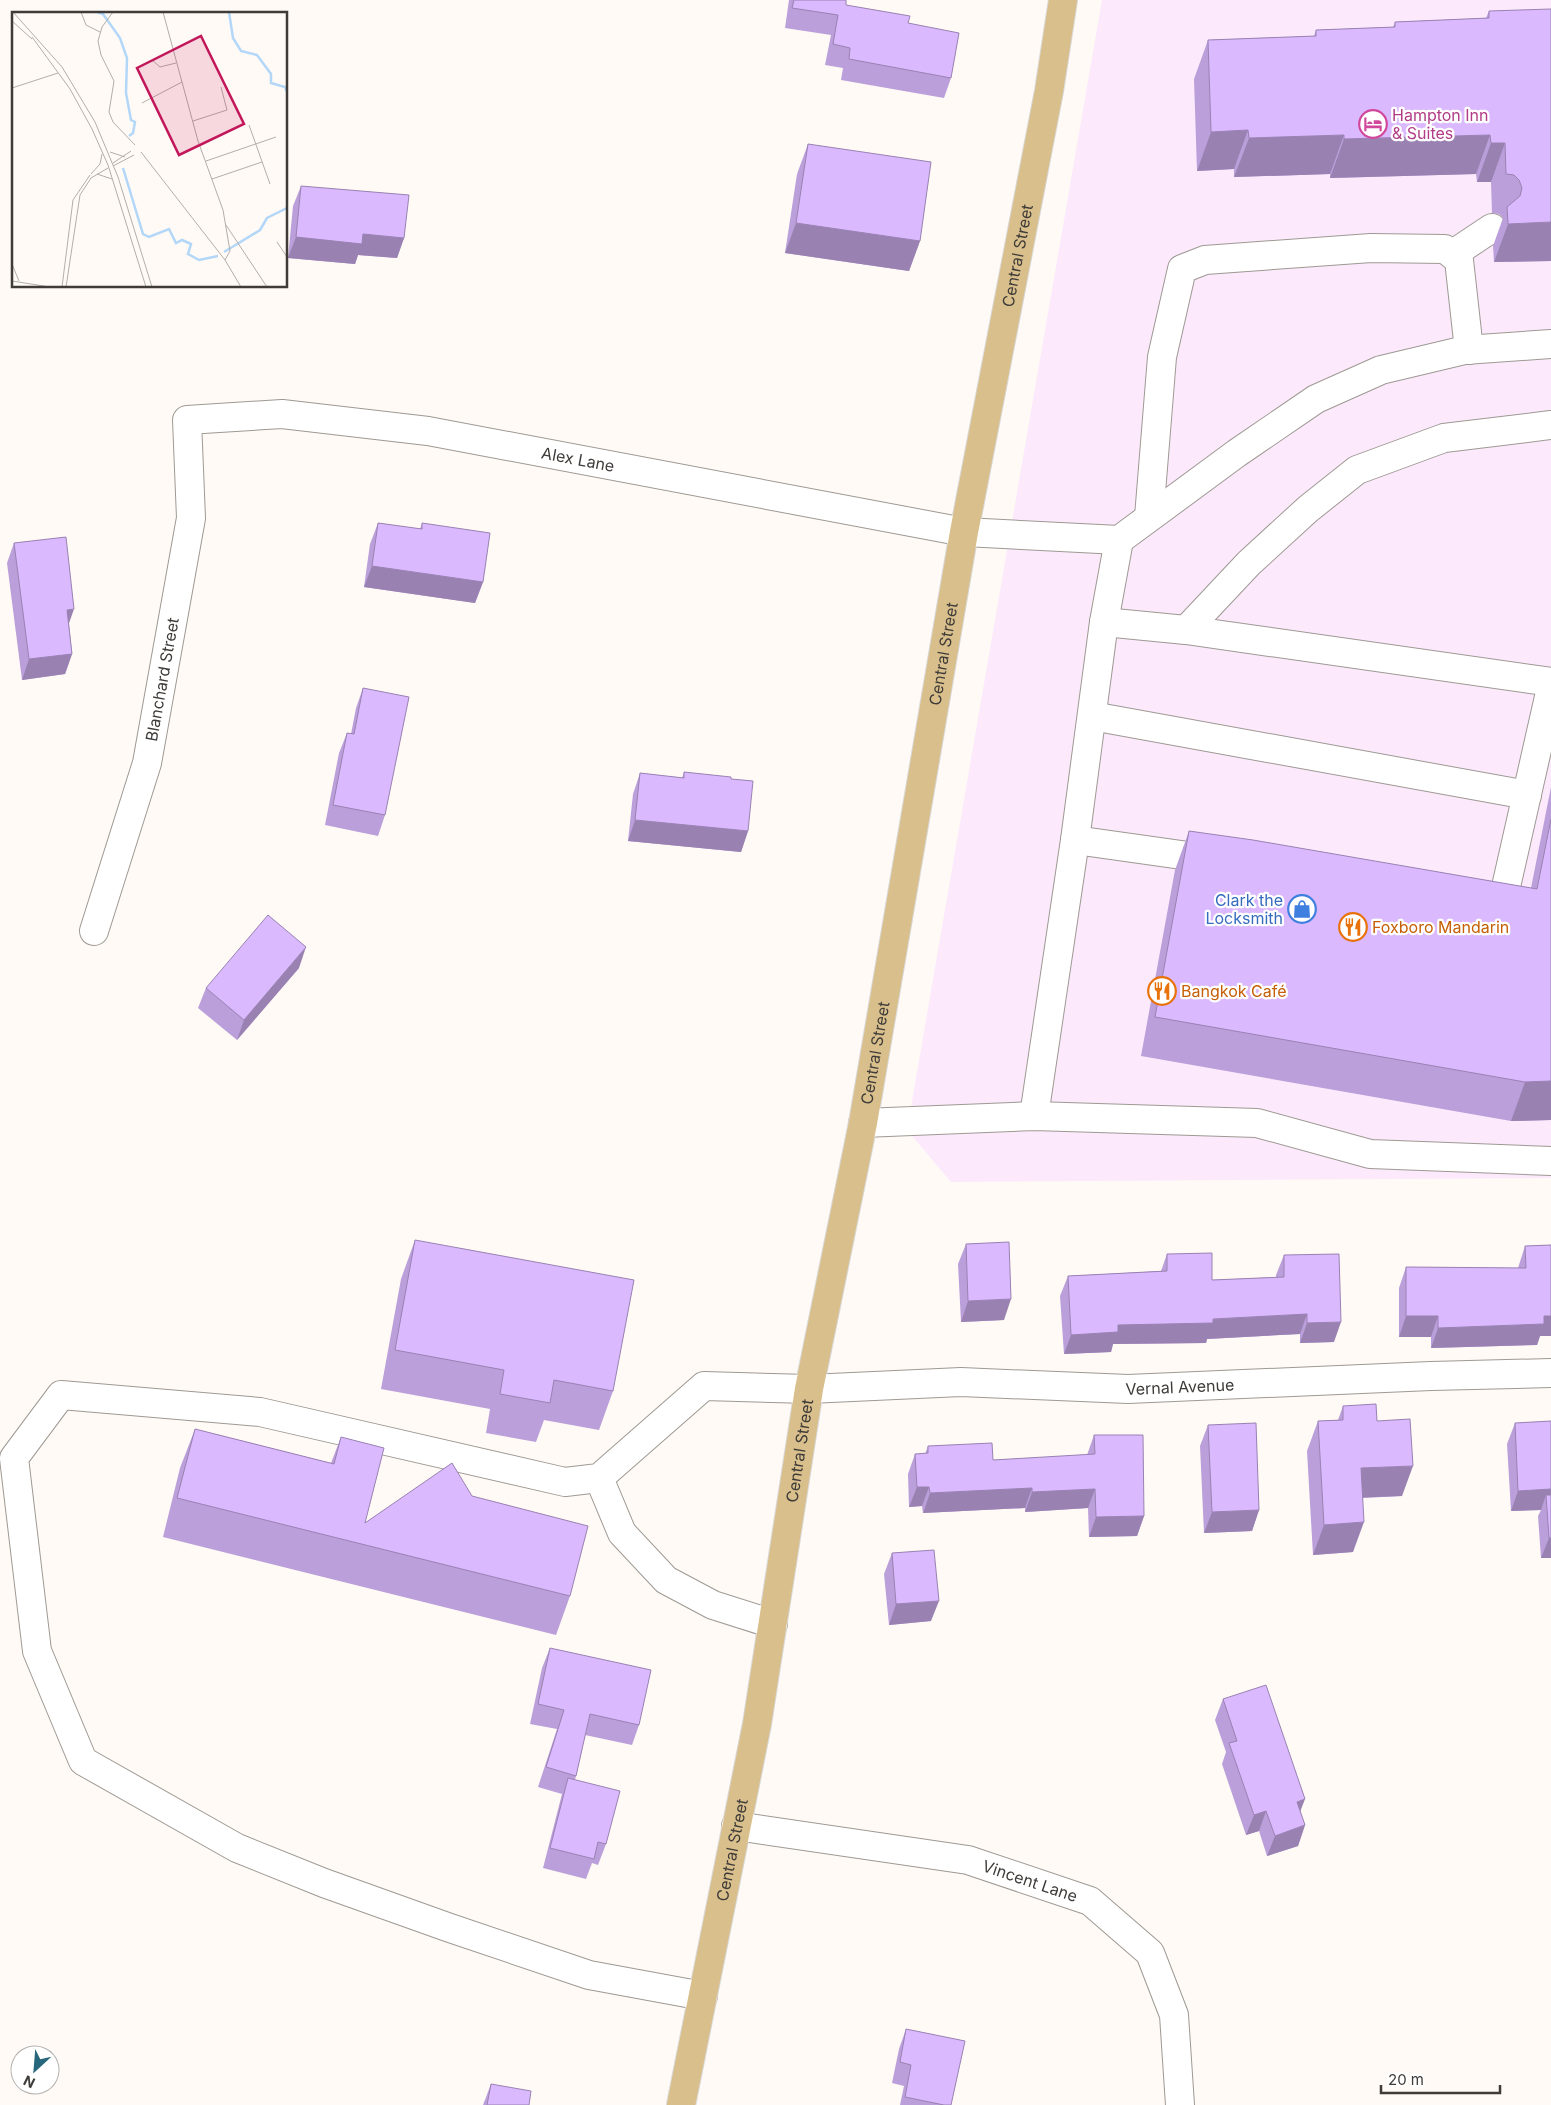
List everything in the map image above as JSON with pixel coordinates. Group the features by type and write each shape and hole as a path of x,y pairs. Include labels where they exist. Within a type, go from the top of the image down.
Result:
{"main road":[{"name":"Central Street","path":"681,2105 757,1724 809,1390 862,1123 964,532 1049,91 1063,0"}],"street":[{"path":"1453,254 1492,228"},
{"path":"1149,517 1162,357 1182,269 1206,260 1371,248 1445,249 1459,260 1469,350"},
{"path":"1034,1116 1075,840 1104,622 1119,540 1237,453 1316,399 1381,370 1469,350 1551,344"},
{"name":"Alex Lane","path":"187,420 282,414 428,431 964,532 1119,540"},
{"name":"Blanchard Street","path":"94,931 146,762 191,518 187,420"},
{"path":"1186,630 1249,563 1308,509 1356,470 1444,438 1551,425"},
{"path":"1104,622 1186,630 1551,682"},
{"path":"1455,894 1503,900 1551,688"},
{"path":"1092,716 1527,795"},
{"path":"1075,840 1241,864"},
{"path":"862,1123 1034,1116 1257,1124 1370,1154 1551,1160"},
{"name":"Vernal Avenue","path":"598,1478 704,1386 809,1390 961,1382 1128,1389 1431,1376 1551,1373"},
{"path":"703,1996 589,1975 360,1896 237,1848 83,1761 37,1651 14,1458 61,1395 260,1412 565,1482 598,1478 622,1533 666,1580 713,1605 773,1624"},
{"name":"Vincent Lane","path":"736,1826 968,1860 1090,1901 1150,1953 1174,2015 1180,2105"}],"shaded area":[{"path":"1102,0 1551,0 1551,1178 951,1182 907,1130"}],"building":[{"path":"794,0 846,0 846,5 910,16 908,23 959,33 951,78 849,59 850,48 833,44 838,15 792,8"},
{"name":"Hampton Inn & Suites","path":"1551,9 1551,222 1508,224 1507,207 1520,196 1522,188 1519,180 1514,175 1506,174 1505,143 1491,143 1490,135 1344,139 1344,135 1249,138 1248,130 1211,132 1208,40 1316,36 1316,30 1395,27 1395,22 1489,18 1489,11"},
{"path":"808,144 931,162 920,241 796,223"},
{"path":"301,186 409,195 404,238 363,234 362,244 296,237"},
{"path":"378,523 422,529 422,523 490,533 483,582 372,566"},
{"path":"66,537 74,609 67,610 72,654 29,659 14,543"},
{"path":"363,688 409,697 385,815 333,805 347,733 354,734"},
{"path":"684,772 753,781 748,831 635,820 640,773 684,778"},
{"path":"1551,819 1551,1081 1525,1082 1155,1017 1189,831 1253,840 1537,889"},
{"path":"268,915 306,947 244,1020 206,988"},
{"path":"415,1240 634,1280 613,1391 554,1380 550,1403 500,1394 504,1370 395,1350"},
{"path":"1009,1242 1011,1299 968,1301 966,1244"},
{"path":"1551,1245 1551,1316 1544,1316 1544,1324 1438,1328 1438,1316 1406,1316 1406,1267 1526,1268 1525,1246"},
{"path":"1212,1253 1212,1280 1284,1277 1284,1255 1339,1254 1341,1322 1307,1323 1307,1314 1213,1319 1213,1323 1118,1325 1118,1332 1071,1335 1068,1276 1167,1271 1167,1254"},
{"path":"1376,1404 1377,1421 1410,1419 1413,1466 1361,1468 1364,1522 1324,1525 1318,1421 1343,1420 1343,1406"},
{"path":"1551,1421 1551,1489 1518,1491 1515,1423"},
{"path":"1256,1423 1259,1510 1212,1512 1208,1425"},
{"path":"195,1429 334,1464 341,1437 384,1448 365,1523 452,1463 472,1496 588,1526 570,1596 177,1498"},
{"path":"1094,1435 1143,1435 1144,1516 1096,1517 1095,1489 1032,1492 1032,1488 930,1493 929,1487 917,1487 915,1454 928,1453 928,1446 992,1443 993,1460 1095,1454"},
{"path":"1546,1495 1551,1495 1551,1538 1549,1538"},
{"path":"934,1550 939,1601 896,1604 892,1553"},
{"path":"550,1648 651,1670 639,1725 590,1714 576,1776 546,1767 564,1710 538,1704"},
{"path":"1266,1685 1305,1799 1297,1802 1305,1825 1275,1836 1266,1811 1254,1815 1229,1743 1237,1741 1223,1699"},
{"path":"568,1778 620,1791 606,1844 598,1842 594,1859 550,1848"},
{"path":"906,2029 965,2041 951,2105 905,2097 911,2065 900,2062"},
{"path":"491,2084 531,2091 529,2105 487,2105"}],"place":[{"name":"Hampton Inn & Suites","path":"1373,124"},
{"name":"Clark the Locksmith","path":"1302,909"},
{"name":"Foxboro Mandarin","path":"1353,927"},
{"name":"Bangkok Café","path":"1162,991"}]}
